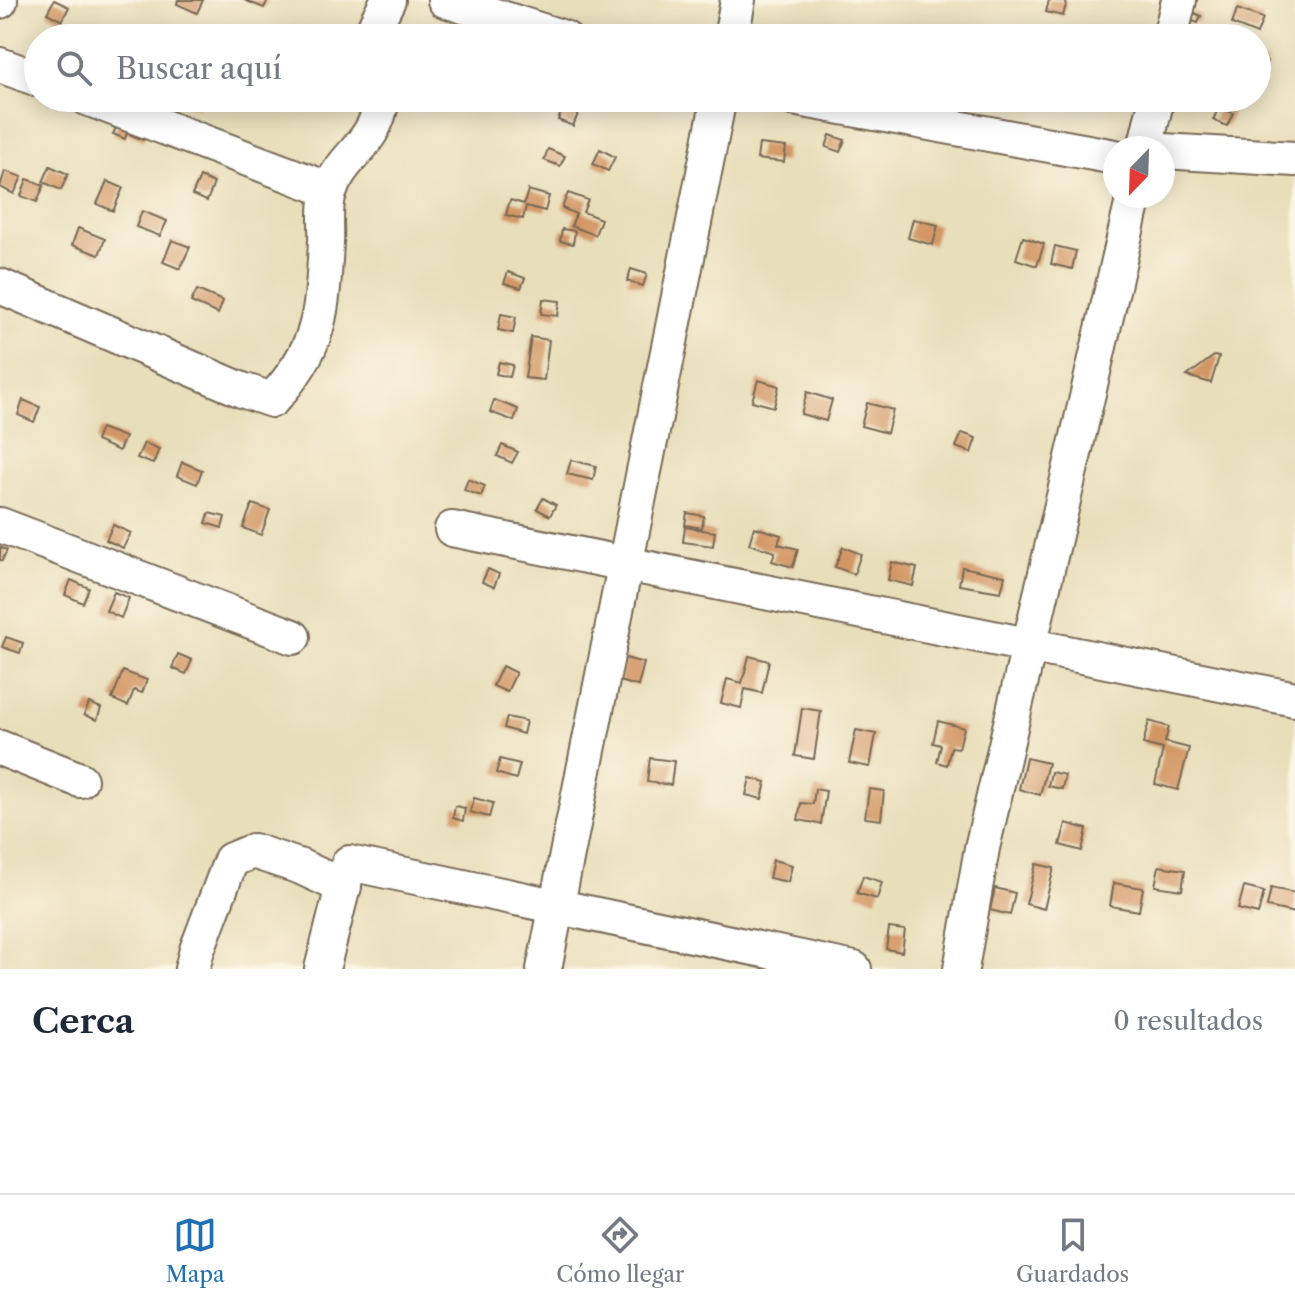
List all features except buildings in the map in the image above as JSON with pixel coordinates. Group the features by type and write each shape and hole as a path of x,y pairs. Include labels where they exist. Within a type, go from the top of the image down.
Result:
{"street":[{"path":"376,24 388,0"},
{"path":"445,0 520,24"},
{"path":"734,24 738,0"},
{"path":"1173,24 1179,0"},
{"path":"0,65 24,74"},
{"path":"124,112 330,190"},
{"path":"0,286 272,400 308,355 320,320 330,190 341,170 371,135 380,112"},
{"path":"544,969 716,112"},
{"path":"869,112 1103,155"},
{"path":"1148,136 1154,112"},
{"path":"1175,152 1295,159"},
{"path":"961,969 982,848 1131,208"},
{"path":"0,525 293,637"},
{"path":"452,529 1295,699"},
{"path":"0,748 80,780"},
{"path":"192,969 231,860 253,851 301,867 344,887"},
{"path":"322,969 349,863 558,907 756,959 854,969"}]}
